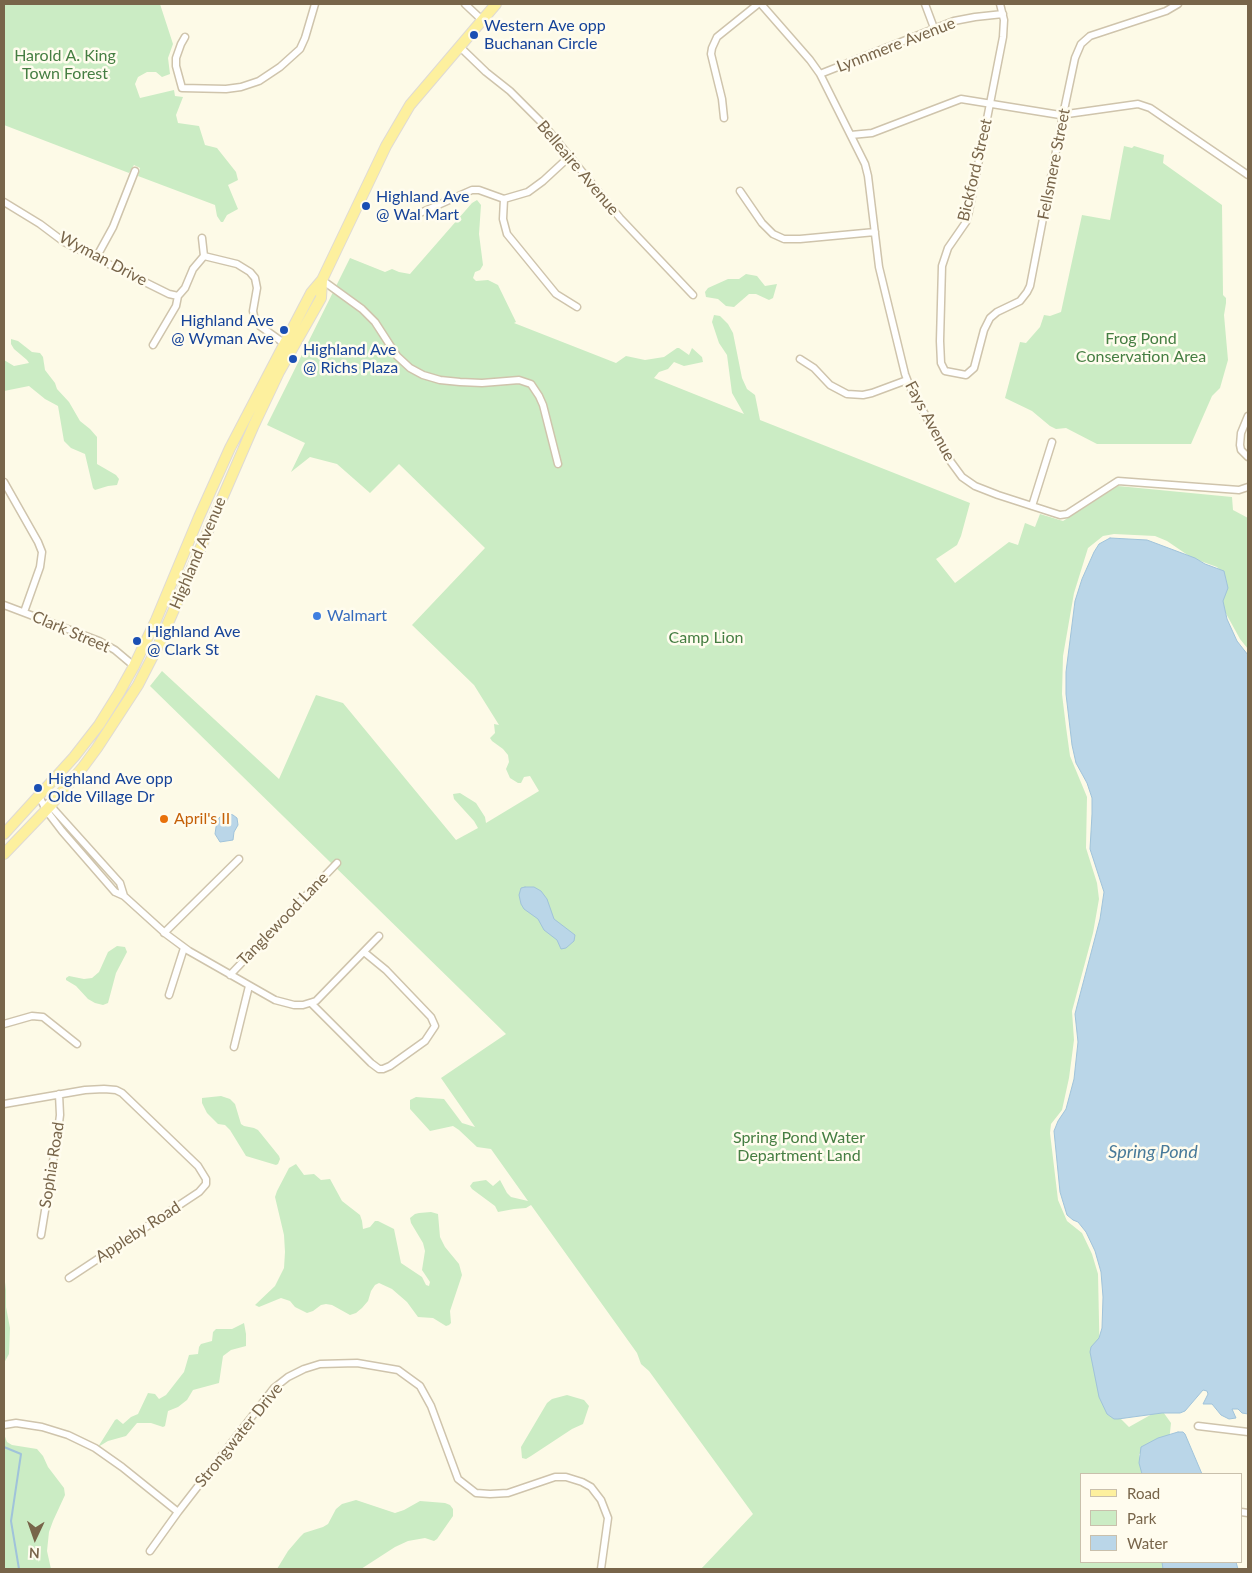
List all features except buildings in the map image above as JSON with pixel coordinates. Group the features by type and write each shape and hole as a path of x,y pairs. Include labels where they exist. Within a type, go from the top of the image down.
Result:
{"main road":[{"name":"Highland Avenue","path":"4,834 74,757 99,725 134,666 156,620 230,448 311,293 322,280 379,160 402,118 428,82 496,4"},
{"name":"Highland Avenue","path":"4,854 49,808 97,748 124,708 151,661 253,427 279,372 321,298 322,280"}],"street":[{"path":"186,37 181,44 176,58 176,66 182,88 226,89 240,87 259,81 280,67 300,49 315,4"},
{"path":"465,4 482,20"},
{"path":"724,118 712,48 717,37 760,4"},
{"name":"Fays Avenue","path":"760,4 810,60 820,74 867,168 881,278 907,380 951,462 962,477 975,486 1058,514 1065,514 1118,480 1239,490 1248,487"},
{"path":"925,4 934,28"},
{"name":"Bickford Street","path":"974,368 966,375 945,371 941,363 942,266 943,258 951,242 959,233 968,217 1004,37 1003,14 1000,4"},
{"name":"Fellsmere Street","path":"974,368 984,330 990,318 997,312 1020,300 1028,292 1030,286 1063,115 1078,49 1085,40 1099,33 1166,11 1178,4"},
{"name":"Lynnmere Avenue","path":"820,74 934,28 965,19 1003,14"},
{"name":"Belleaire Avenue","path":"459,46 522,102 556,138 569,157 620,218 693,295"},
{"path":"851,135 872,133 961,99 1044,114 1063,115 1133,104 1150,108 1247,172"},
{"path":"411,217 472,190 479,190 504,199 528,192 569,157"},
{"path":"96,258 112,227 134,171"},
{"path":"740,191 773,234 784,239 800,240 875,232"},
{"path":"504,199 503,219 506,234 556,294 577,307"},
{"name":"Wyman Drive","path":"4,202 40,224 64,242 169,294 178,296"},
{"path":"202,238 204,256"},
{"path":"153,345 176,306 178,296 185,288 196,264 204,256"},
{"path":"204,256 229,261 245,267 250,272 255,278 257,288 253,311 254,316 260,326 285,344"},
{"path":"322,280 362,309 375,322 397,356 410,368 422,375 440,380 460,382 482,383 518,380 531,384 540,396 558,464"},
{"path":"800,359 814,368 830,385 847,394 863,396 872,394 907,380"},
{"path":"1248,416 1241,433 1240,445 1248,457"},
{"path":"1032,506 1052,442"},
{"path":"4,482 42,552 40,567 24,612"},
{"name":"Clark Street","path":"4,605 75,630 105,643 134,666"},
{"path":"39,796 115,892 124,896 184,948 248,986 285,1004 304,1005 320,997 379,936"},
{"path":"164,932 239,859"},
{"name":"Tanglewood Lane","path":"230,975 337,863"},
{"path":"169,995 184,948"},
{"path":"311,1002 379,1069 390,1066 425,1042 435,1026 431,1018 386,970 364,952"},
{"path":"234,1047 248,986"},
{"path":"4,1024 32,1016 43,1017 77,1044"},
{"name":"Appleby Road","path":"59,1094 104,1089 111,1089 122,1093 198,1166 206,1179 206,1184 199,1192 69,1278"},
{"path":"4,1104 59,1094"},
{"name":"Sophia Road","path":"41,1236 58,1131 60,1115 59,1094"},
{"name":"Strongwater Drive","path":"150,1551 274,1388 288,1377 320,1364 357,1363 398,1370 420,1386 431,1406 458,1479 476,1493 508,1493 555,1477 566,1476 591,1487 601,1500 608,1518 602,1569"},
{"path":"4,1425 16,1423 42,1427 68,1435 95,1448 178,1512"},
{"path":"1198,1426 1248,1432"}],"green space":[{"name":"Harold A. King Town Forest","path":"4,4 160,4 173,44 168,58 170,74 162,77 156,72 147,72 138,77 135,84 140,98 174,90 175,96 183,97 176,115 178,123 199,126 205,145 217,148 236,172 238,180 228,185 238,209 227,215 223,222 221,222 217,216 215,205 138,176 140,168 134,165 129,173 4,125"},
{"name":"Frog Pond Conservation Area","path":"1124,146 1132,148 1134,146 1164,155 1163,163 1222,205 1223,295 1226,298 1224,315 1228,360 1220,388 1212,396 1191,444 1097,444 1066,428 1056,429 1050,426 1032,411 1005,398 1020,342 1026,343 1040,327 1044,315 1050,316 1061,312 1082,215 1110,220"},
{"path":"477,200 481,205 479,234 483,265 480,270 475,272 473,278 476,281 488,280 498,285 516,322 514,323 616,363 626,356 645,360 664,357 677,348 689,355 692,348 702,357 703,362 684,366 674,362 668,369 659,372 654,378 744,414 732,393 727,355 719,343 712,322 714,315 720,316 733,333 742,378 747,389 755,395 760,420 970,503 957,545 936,559 955,583 1009,542 1018,545 1025,523 1035,527 1040,514 1063,521 1118,486 1232,497 1233,510 1248,518 1248,649 1240,639 1218,599 1223,574 1217,567 1192,558 1167,541 1155,536 1114,534 1103,536 1088,548 1074,593 1063,656 1062,694 1070,756 1087,797 1086,848 1097,883 1099,899 1093,933 1072,1011 1074,1040 1069,1078 1062,1110 1051,1124 1050,1133 1058,1200 1067,1221 1082,1233 1092,1254 1098,1274 1100,1368 1116,1414 1129,1427 1161,1409 1171,1423 1169,1442 1139,1454 1143,1473 1080,1473 1080,1563 1163,1563 1165,1569 701,1569 753,1514 649,1371 641,1364 637,1353 531,1205 526,1208 498,1212 495,1206 472,1189 470,1186 473,1182 486,1180 493,1186 500,1180 511,1197 528,1201 491,1149 477,1147 453,1126 430,1131 410,1109 410,1100 416,1097 444,1099 462,1123 475,1127 441,1078 506,1034 150,686 162,671 279,779 316,695 343,703 456,840 478,828 454,799 453,794 460,793 476,803 485,817 486,823 539,791 530,776 524,777 521,783 510,778 506,769 509,762 508,755 490,738 495,733 494,724 499,725 474,685 412,625 485,548 399,464 370,493 337,464 310,457 291,472 305,443 267,425 350,258 385,272 392,269 410,274 472,203"},
{"path":"746,274 757,276 765,286 777,284 773,298 769,300 756,294 749,294 734,307 726,306 718,299 706,297 705,292 708,288 728,279 739,279"},
{"path":"11,339 18,341 32,352 40,353 43,357 45,370 55,383 57,389 69,402 80,421 97,437 97,464 116,475 119,479 117,485 95,490 93,488 85,454 71,448 64,441 58,406 45,399 29,386 4,391 4,360 14,366 29,363 14,349"},
{"path":"117,946 125,947 127,952 116,973 108,1003 103,1005 95,1003 88,999 76,986 66,980 69,976 84,979 92,978 99,972 108,952"},
{"path":"221,1096 230,1099 235,1104 241,1124 258,1130 279,1156 278,1164 246,1156 230,1130 225,1125 218,1124 207,1113 202,1103 202,1098"},
{"path":"296,1164 304,1175 314,1174 321,1180 330,1179 342,1201 360,1215 363,1229 370,1227 375,1221 378,1221 394,1229 401,1263 422,1277 426,1285 429,1286 430,1282 422,1270 425,1251 423,1243 410,1218 419,1213 431,1212 438,1214 440,1237 445,1247 459,1264 462,1275 450,1311 451,1323 449,1325 446,1326 433,1318 418,1317 407,1302 392,1289 379,1283 375,1285 368,1301 362,1308 350,1315 332,1305 326,1304 307,1313 295,1307 290,1301 281,1298 259,1307 255,1305 275,1286 284,1268 284,1235 275,1197 289,1168"},
{"path":"4,1274 6,1307 10,1328 9,1354 4,1363"},
{"path":"244,1323 246,1346 231,1350 223,1356 219,1383 193,1390 187,1400 178,1407 168,1411 165,1426 137,1423 126,1436 108,1441 98,1447 115,1420 117,1419 123,1424 138,1414 148,1393 155,1394 159,1399 166,1395 184,1372 189,1355 198,1354 201,1344 212,1341 213,1332 216,1329 232,1329"},
{"path":"567,1395 584,1400 589,1406 583,1424 526,1459 522,1458 521,1447 547,1403 552,1399"},
{"path":"4,1434 7,1442 12,1445 37,1449 64,1488 65,1495 49,1532 47,1551 51,1569 4,1569"},
{"path":"356,1500 395,1513 420,1501 445,1503 453,1509 453,1516 434,1541 425,1538 408,1541 361,1569 277,1569 288,1551 304,1533 328,1524 336,1509 342,1504"}],"water":[{"name":"Spring Pond","path":"1110,538 1147,540 1224,571 1228,588 1223,601 1227,619 1237,641 1248,655 1248,1414 1242,1413 1238,1409 1232,1409 1236,1418 1229,1419 1221,1415 1212,1404 1203,1404 1208,1394 1207,1391 1203,1390 1185,1411 1180,1413 1162,1413 1118,1419 1114,1419 1107,1414 1099,1397 1090,1352 1091,1347 1099,1338 1102,1328 1103,1297 1101,1272 1095,1251 1086,1232 1078,1222 1067,1215 1060,1192 1054,1131 1066,1109 1074,1079 1078,1042 1075,1014 1100,919 1104,892 1090,849 1092,798 1087,783 1076,763 1072,745 1066,694 1066,672 1075,601 1082,579 1099,544"},
{"path":"227,813 237,818 238,825 234,832 233,840 220,842 215,834 217,820"},
{"path":"534,887 541,891 547,899 554,919 575,935 574,941 566,948 561,949 557,940 544,930 538,919 524,909 519,895 521,888"},
{"path":"1183,1432 1202,1473 1142,1473 1139,1463 1141,1447 1158,1438"},
{"path":"1162,1563 1236,1563 1238,1569 1163,1569"}],"waterway":[{"path":"4,1447 21,1454 11,1521 19,1569"}],"place":[{"name":"Western Ave opp Buchanan Circle","path":"474,35"},
{"name":"Highland Ave @ Wal Mart","path":"366,206"},
{"name":"Highland Ave @ Wyman Ave","path":"284,330"},
{"name":"Highland Ave @ Richs Plaza","path":"293,359"},
{"name":"Walmart","path":"317,616"},
{"name":"Highland Ave @ Clark St","path":"137,641"},
{"name":"Highland Ave opp Olde Village Dr","path":"38,788"},
{"name":"April's II","path":"164,819"}],"park label":[{"name":"Camp Lion","path":"706,638"},
{"name":"Spring Pond Water Department Land","path":"799,1147"}]}
